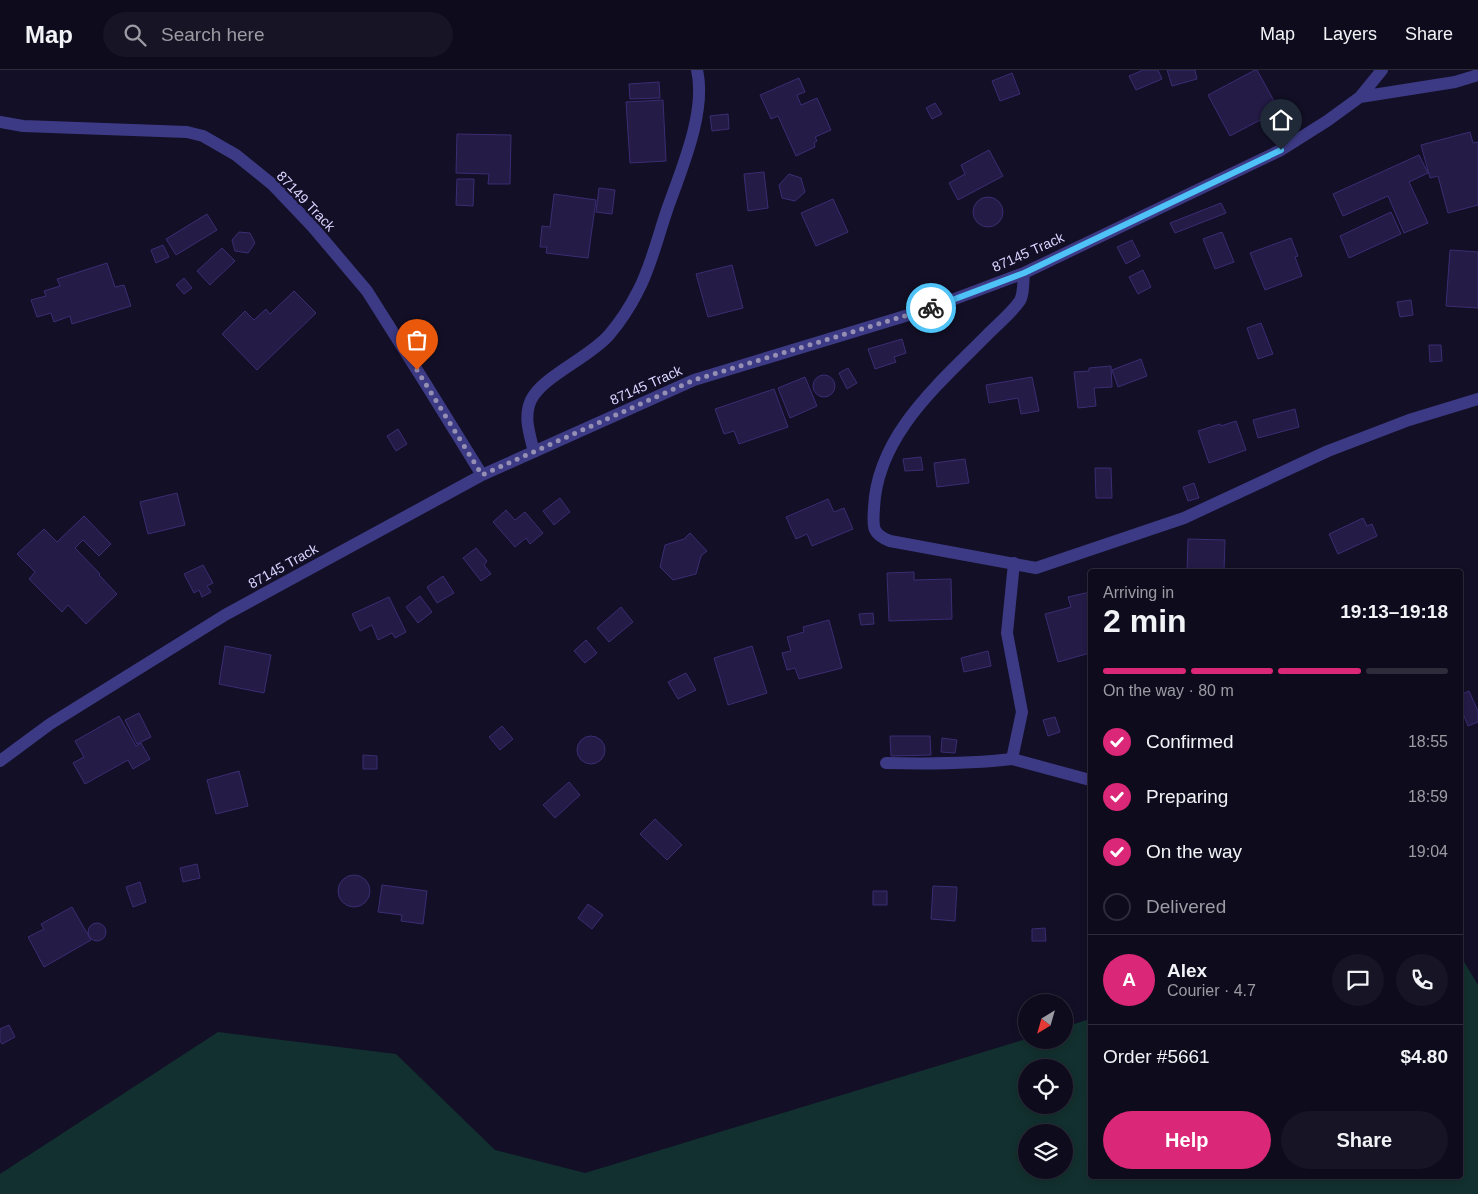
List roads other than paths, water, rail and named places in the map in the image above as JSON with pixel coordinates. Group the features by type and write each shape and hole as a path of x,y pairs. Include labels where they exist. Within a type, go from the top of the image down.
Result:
{"street":[{"path":"534,452 527,420 528,406 538,389 590,352 607,337 621,321 639,290 693,132 699,100 700,81 697,70"},
{"name":"87145 Track","path":"0,761 50,724 225,615 482,475 694,380 925,310 1024,273 1281,150 1327,121 1360,97 1382,70"},
{"path":"1360,97 1455,82 1478,76"},
{"name":"87149 Track","path":"0,122 23,126 187,132 203,136 236,154 273,186 312,226 367,291 482,475"},
{"path":"1024,273 1021,301 953,369 914,412 892,442 878,476 873,527 877,535 890,541 1036,568 1184,518 1328,451 1409,420 1478,399"},
{"path":"1012,759 1022,712 1007,632 1014,564"},
{"path":"886,763 971,763 1012,759 1088,779"}]}
